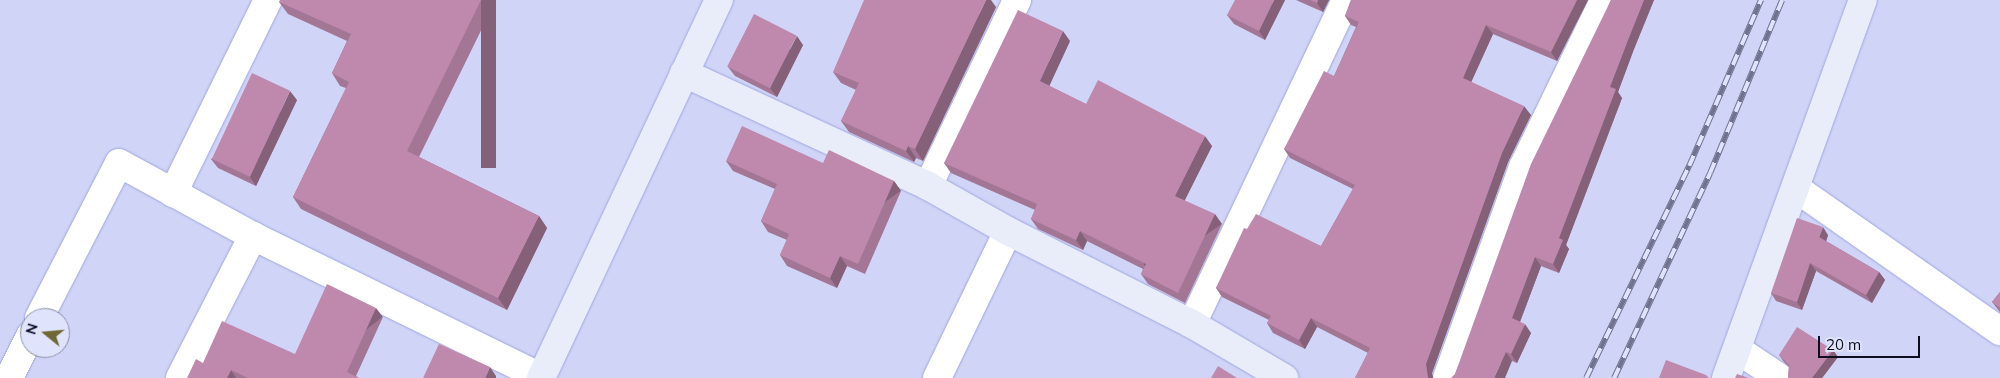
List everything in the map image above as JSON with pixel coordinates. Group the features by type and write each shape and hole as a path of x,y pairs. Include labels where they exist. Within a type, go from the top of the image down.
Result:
{"street":[{"path":"173,193 268,0"},
{"path":"45,308 119,164 253,236 541,377 719,0"},
{"path":"928,186 1017,0"},
{"path":"1192,324 1346,0"},
{"path":"1447,378 1523,167 1604,0"},
{"path":"1726,378 1797,190 1863,0"},
{"path":"684,73 928,186 1008,231 1192,324 1284,378"},
{"path":"1797,190 2000,331"},
{"path":"937,378 1008,231"},
{"path":"180,378 253,236"},
{"path":"1738,350 1780,378"},
{"path":"9,378 20,356"}],"building":[{"path":"280,0 481,0 407,151 539,216 498,298 293,197 349,82 332,73 351,34 279,2"},
{"path":"864,0 986,0 915,149 908,146 906,151 841,121 859,83 833,72"},
{"path":"1235,0 1274,0 1259,31 1227,15"},
{"path":"1351,0 1577,0 1551,52 1486,25 1463,78 1524,106 1502,153 1426,364 1428,378 1355,378 1370,348 1311,318 1299,340 1267,323 1271,316 1216,288 1244,228 1247,229 1256,214 1321,246 1355,185 1284,149 1324,71 1334,76 1359,22 1345,16"},
{"path":"1611,0 1644,0 1610,87 1616,89 1559,238 1563,240 1553,264 1535,257 1512,318 1525,324 1511,354 1506,352 1494,378 1451,378 1455,374 1531,164"},
{"path":"1018,10 1063,31 1040,81 1086,104 1098,80 1205,136 1175,196 1215,214 1178,293 1141,274 1146,264 1080,231 1076,240 1031,219 1037,204 944,163"},
{"path":"754,14 797,36 770,88 727,67"},
{"path":"252,73 290,91 250,177 212,159"},
{"path":"742,126 823,163 829,150 894,181 858,264 840,256 830,278 780,255 789,234 761,221 777,184 726,161"},
{"path":"1797,218 1823,227 1819,237 1879,272 1866,295 1810,263 1797,302 1771,293"},
{"path":"327,284 376,308 347,372 359,378 248,378 231,370 227,378 187,378 196,359 203,363 222,321 295,354"},
{"path":"2000,292 2000,308 1992,302"},
{"path":"1797,327 1833,350 1812,378 1788,378 1789,365 1779,355"},
{"path":"439,344 490,367 485,378 423,378"},
{"path":"1666,360 1706,375 1709,378 1659,378"},
{"path":"1218,366 1237,378 1211,378"},
{"path":"1737,374 1749,378 1735,378"}],"railway":[{"path":"1586,378 1689,166 1761,0"},
{"path":"1614,378 1710,173 1782,0"}]}
